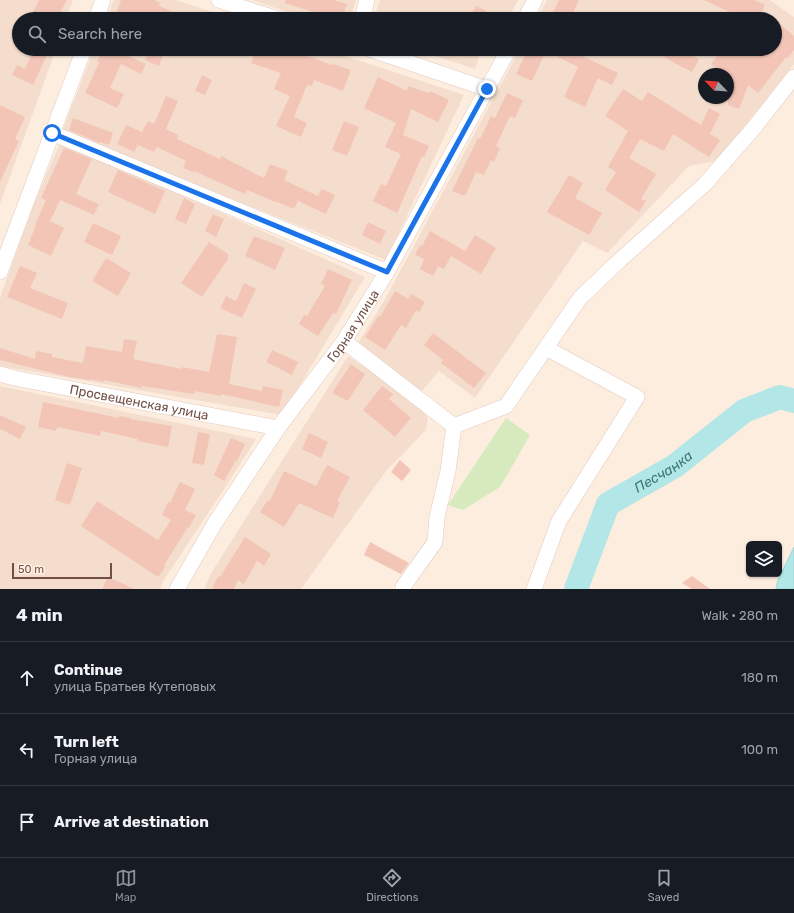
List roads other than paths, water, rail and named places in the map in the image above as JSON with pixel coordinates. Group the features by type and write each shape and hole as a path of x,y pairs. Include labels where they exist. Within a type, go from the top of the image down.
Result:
{"street":[{"path":"99,12 103,0"},
{"path":"219,0 256,12"},
{"path":"364,12 368,0"},
{"path":"529,12 535,0"},
{"path":"0,272 81,56"},
{"path":"390,56 487,89"},
{"name":"Горная улица","path":"177,589 215,523 278,428 344,341 387,272 505,56"},
{"path":"454,426 506,406 580,298 705,184 753,129 794,77"},
{"path":"52,133 387,272"},
{"path":"344,341 454,426"},
{"path":"534,589 559,521 636,397 546,348"},
{"name":"Просвещенская улица","path":"0,374 14,378 278,428"},
{"path":"403,587 435,542 436,517 448,471 454,426"}],"water":[{"path":"794,547 794,589 776,589 779,577 782,577 782,572"}],"waterway":[{"name":"Песчанка","path":"576,589 608,504 675,466 744,411 780,397 794,401"}]}
